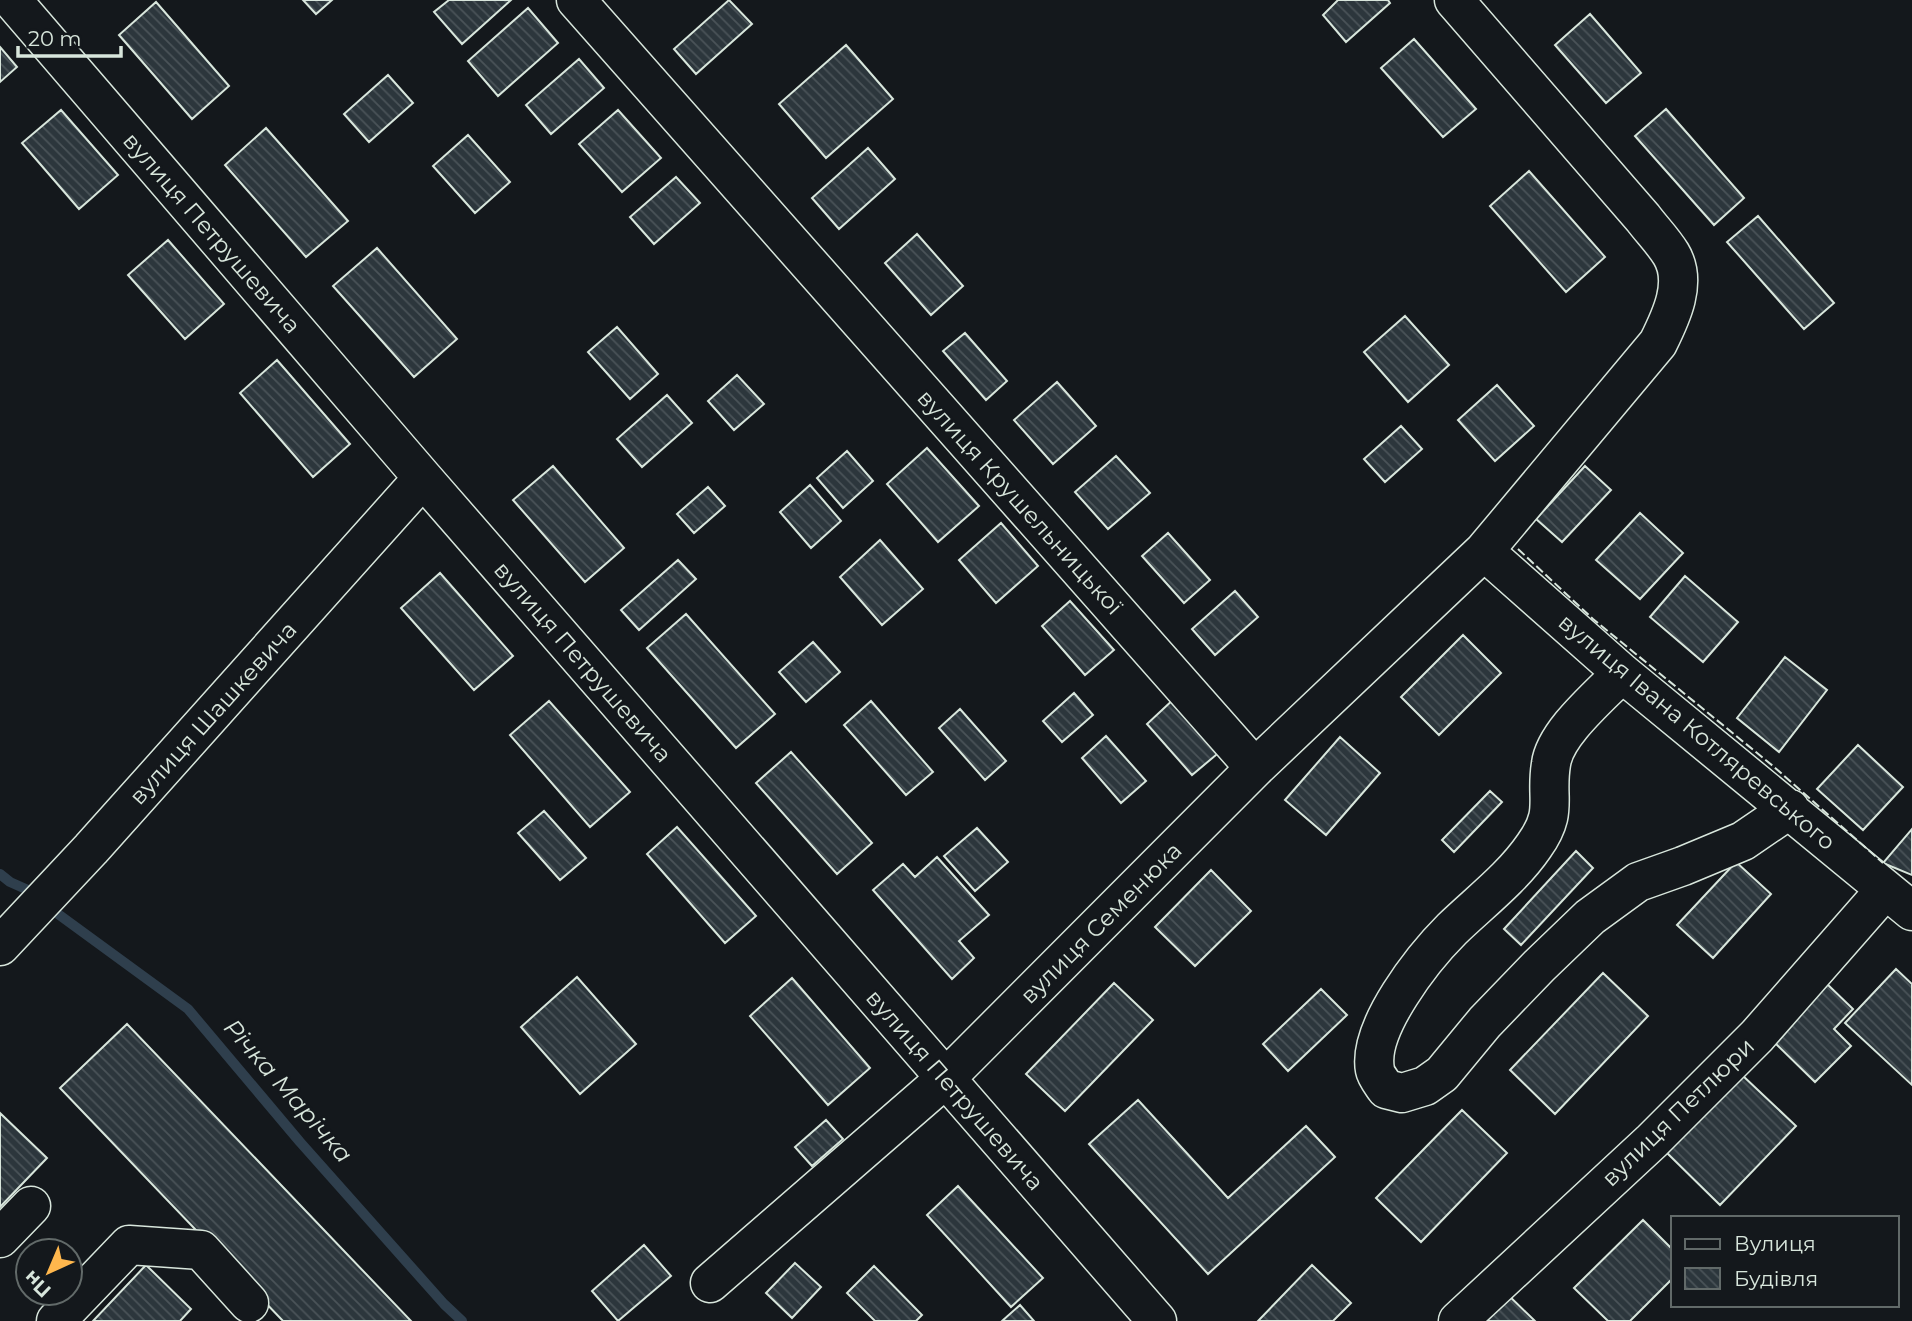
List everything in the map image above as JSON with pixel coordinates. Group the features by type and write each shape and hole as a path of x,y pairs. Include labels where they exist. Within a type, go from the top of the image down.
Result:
{"street":[{"name":"вулиця Петрушевича","path":"12,0 423,478 1157,1321"},
{"name":"вулиця Крушельницької","path":"576,0 1255,768"},
{"path":"1255,768 1484,551 1658,343 1671,317 1679,284 1672,256 1643,218 1454,0"},
{"name":"вулиця Шашкевича","path":"0,946 101,839 423,478"},
{"name":"вулиця Івана Котляревського","path":"1484,551 1622,673 1899,900"},
{"path":"1622,673 1560,739 1551,764 1550,819 1534,846 1494,892 1450,931 1399,995 1383,1022 1375,1071 1386,1088 1402,1093 1424,1086 1442,1074 1485,1022 1539,966 1590,917 1638,882 1742,841 1790,809"},
{"name":"вулиця Семенюка","path":"710,1283 946,1078 1255,768"},
{"name":"вулиця Петлюри","path":"1458,1321 1652,1141 1899,900"},
{"path":"0,1238 31,1206"},
{"path":"56,1321 129,1245 201,1250 248,1315"}],"building":[{"path":"303,0 332,0 316,14"},
{"path":"449,0 511,0 462,44 434,12"},
{"path":"729,0 752,24 696,74 674,49"},
{"path":"1338,0 1388,0 1390,3 1346,42 1323,15"},
{"path":"156,2 229,86 192,119 119,35"},
{"path":"528,8 558,43 498,96 468,61"},
{"path":"1590,14 1641,73 1606,103 1555,45"},
{"path":"1414,39 1476,109 1443,137 1381,68"},
{"path":"846,45 893,99 826,158 779,104"},
{"path":"0,47 17,67 0,82"},
{"path":"579,59 604,88 551,134 526,105"},
{"path":"388,75 413,103 369,142 344,114"},
{"path":"1666,109 1744,198 1714,225 1635,136"},
{"path":"61,110 118,175 79,209 22,143"},
{"path":"618,110 661,158 622,192 579,144"},
{"path":"266,128 348,221 306,257 225,165"},
{"path":"468,135 510,182 475,213 433,166"},
{"path":"868,148 895,179 839,229 812,198"},
{"path":"1529,171 1605,257 1566,292 1490,206"},
{"path":"676,177 700,203 654,244 630,217"},
{"path":"1758,216 1834,303 1804,329 1727,242"},
{"path":"917,234 963,286 931,315 885,263"},
{"path":"168,240 224,304 185,339 128,275"},
{"path":"377,248 457,339 414,377 333,286"},
{"path":"1405,316 1449,365 1408,402 1364,352"},
{"path":"617,327 658,374 630,399 588,352"},
{"path":"965,333 1007,381 986,400 943,351"},
{"path":"277,360 350,444 313,477 240,393"},
{"path":"737,375 764,404 734,430 708,401"},
{"path":"1057,382 1096,426 1053,464 1014,420"},
{"path":"1497,385 1534,426 1495,461 1458,420"},
{"path":"667,395 692,423 642,467 617,439"},
{"path":"1401,426 1422,449 1385,482 1364,459"},
{"path":"927,448 979,506 938,542 887,484"},
{"path":"847,451 873,481 843,508 817,478"},
{"path":"1116,456 1150,493 1108,529 1075,492"},
{"path":"553,466 624,548 585,582 513,500"},
{"path":"1585,466 1611,490 1562,542 1536,519"},
{"path":"810,485 841,521 811,548 780,512"},
{"path":"708,487 725,506 694,533 677,514"},
{"path":"1640,513 1683,553 1640,599 1596,560"},
{"path":"1001,523 1038,566 996,603 959,560"},
{"path":"1168,533 1210,580 1184,603 1142,556"},
{"path":"880,540 923,589 882,625 840,577"},
{"path":"678,560 696,579 639,630 621,610"},
{"path":"440,573 513,656 474,690 401,608"},
{"path":"1685,576 1738,622 1703,662 1650,617"},
{"path":"1235,591 1258,617 1215,655 1192,629"},
{"path":"1070,601 1114,650 1085,675 1042,626"},
{"path":"686,614 775,714 736,748 647,648"},
{"path":"1463,635 1501,673 1439,735 1401,697"},
{"path":"813,642 840,672 806,702 779,672"},
{"path":"1785,657 1827,690 1779,752 1737,718"},
{"path":"1074,693 1093,715 1062,742 1043,721"},
{"path":"1176,697 1222,750 1192,775 1147,724"},
{"path":"549,701 630,792 590,827 510,735"},
{"path":"871,701 933,772 906,795 844,725"},
{"path":"960,709 1006,761 985,780 939,728"},
{"path":"1106,736 1146,781 1121,803 1082,758"},
{"path":"1340,737 1380,773 1326,835 1285,800"},
{"path":"1858,745 1903,787 1863,830 1817,789"},
{"path":"791,752 872,843 837,874 756,783"},
{"path":"1490,791 1502,802 1454,852 1442,840"},
{"path":"544,811 586,858 560,880 518,833"},
{"path":"677,827 756,916 725,943 647,854"},
{"path":"977,828 1008,862 975,891 944,856"},
{"path":"1912,829 1912,875 1883,863"},
{"path":"1576,851 1593,868 1521,945 1504,929"},
{"path":"937,857 989,915 959,941 974,958 952,979 873,890 903,864 915,877"},
{"path":"1736,862 1771,894 1713,958 1677,925"},
{"path":"1211,870 1251,911 1195,966 1155,927"},
{"path":"1896,969 1912,984 1912,1085 1845,1023"},
{"path":"1603,973 1648,1016 1555,1114 1510,1070"},
{"path":"577,977 636,1044 580,1094 521,1027"},
{"path":"792,978 870,1068 828,1105 750,1016"},
{"path":"1825,982 1853,1009 1834,1029 1851,1046 1815,1082 1770,1038"},
{"path":"1114,983 1153,1020 1065,1111 1026,1074"},
{"path":"1321,989 1347,1015 1288,1071 1263,1044"},
{"path":"127,1024 411,1321 283,1321 60,1088"},
{"path":"1742,1075 1796,1126 1720,1205 1667,1153"},
{"path":"1138,1100 1228,1198 1306,1126 1335,1157 1208,1274 1089,1144"},
{"path":"1462,1110 1507,1153 1421,1242 1376,1198"},
{"path":"0,1113 47,1158 0,1207"},
{"path":"826,1120 843,1139 812,1166 795,1147"},
{"path":"958,1186 1043,1278 1011,1307 927,1215"},
{"path":"1643,1220 1671,1248 1671,1280 1630,1321 1608,1321 1574,1288"},
{"path":"644,1245 671,1276 618,1321 592,1291"},
{"path":"795,1263 821,1287 792,1318 766,1293"},
{"path":"146,1265 191,1309 180,1321 93,1321"},
{"path":"1312,1265 1351,1303 1333,1321 1258,1321"},
{"path":"874,1266 922,1315 916,1321 875,1321 847,1293"},
{"path":"1503,1290 1535,1321 1473,1321"},
{"path":"1020,1305 1034,1321 1002,1321"}],"waterway":[{"path":"0,874 28,890"},
{"name":"Річка Марічка","path":"58,914 188,1009 300,1142 462,1321"}],"fence":[{"path":"1518,549 1593,619 1773,766 1883,863"}]}
